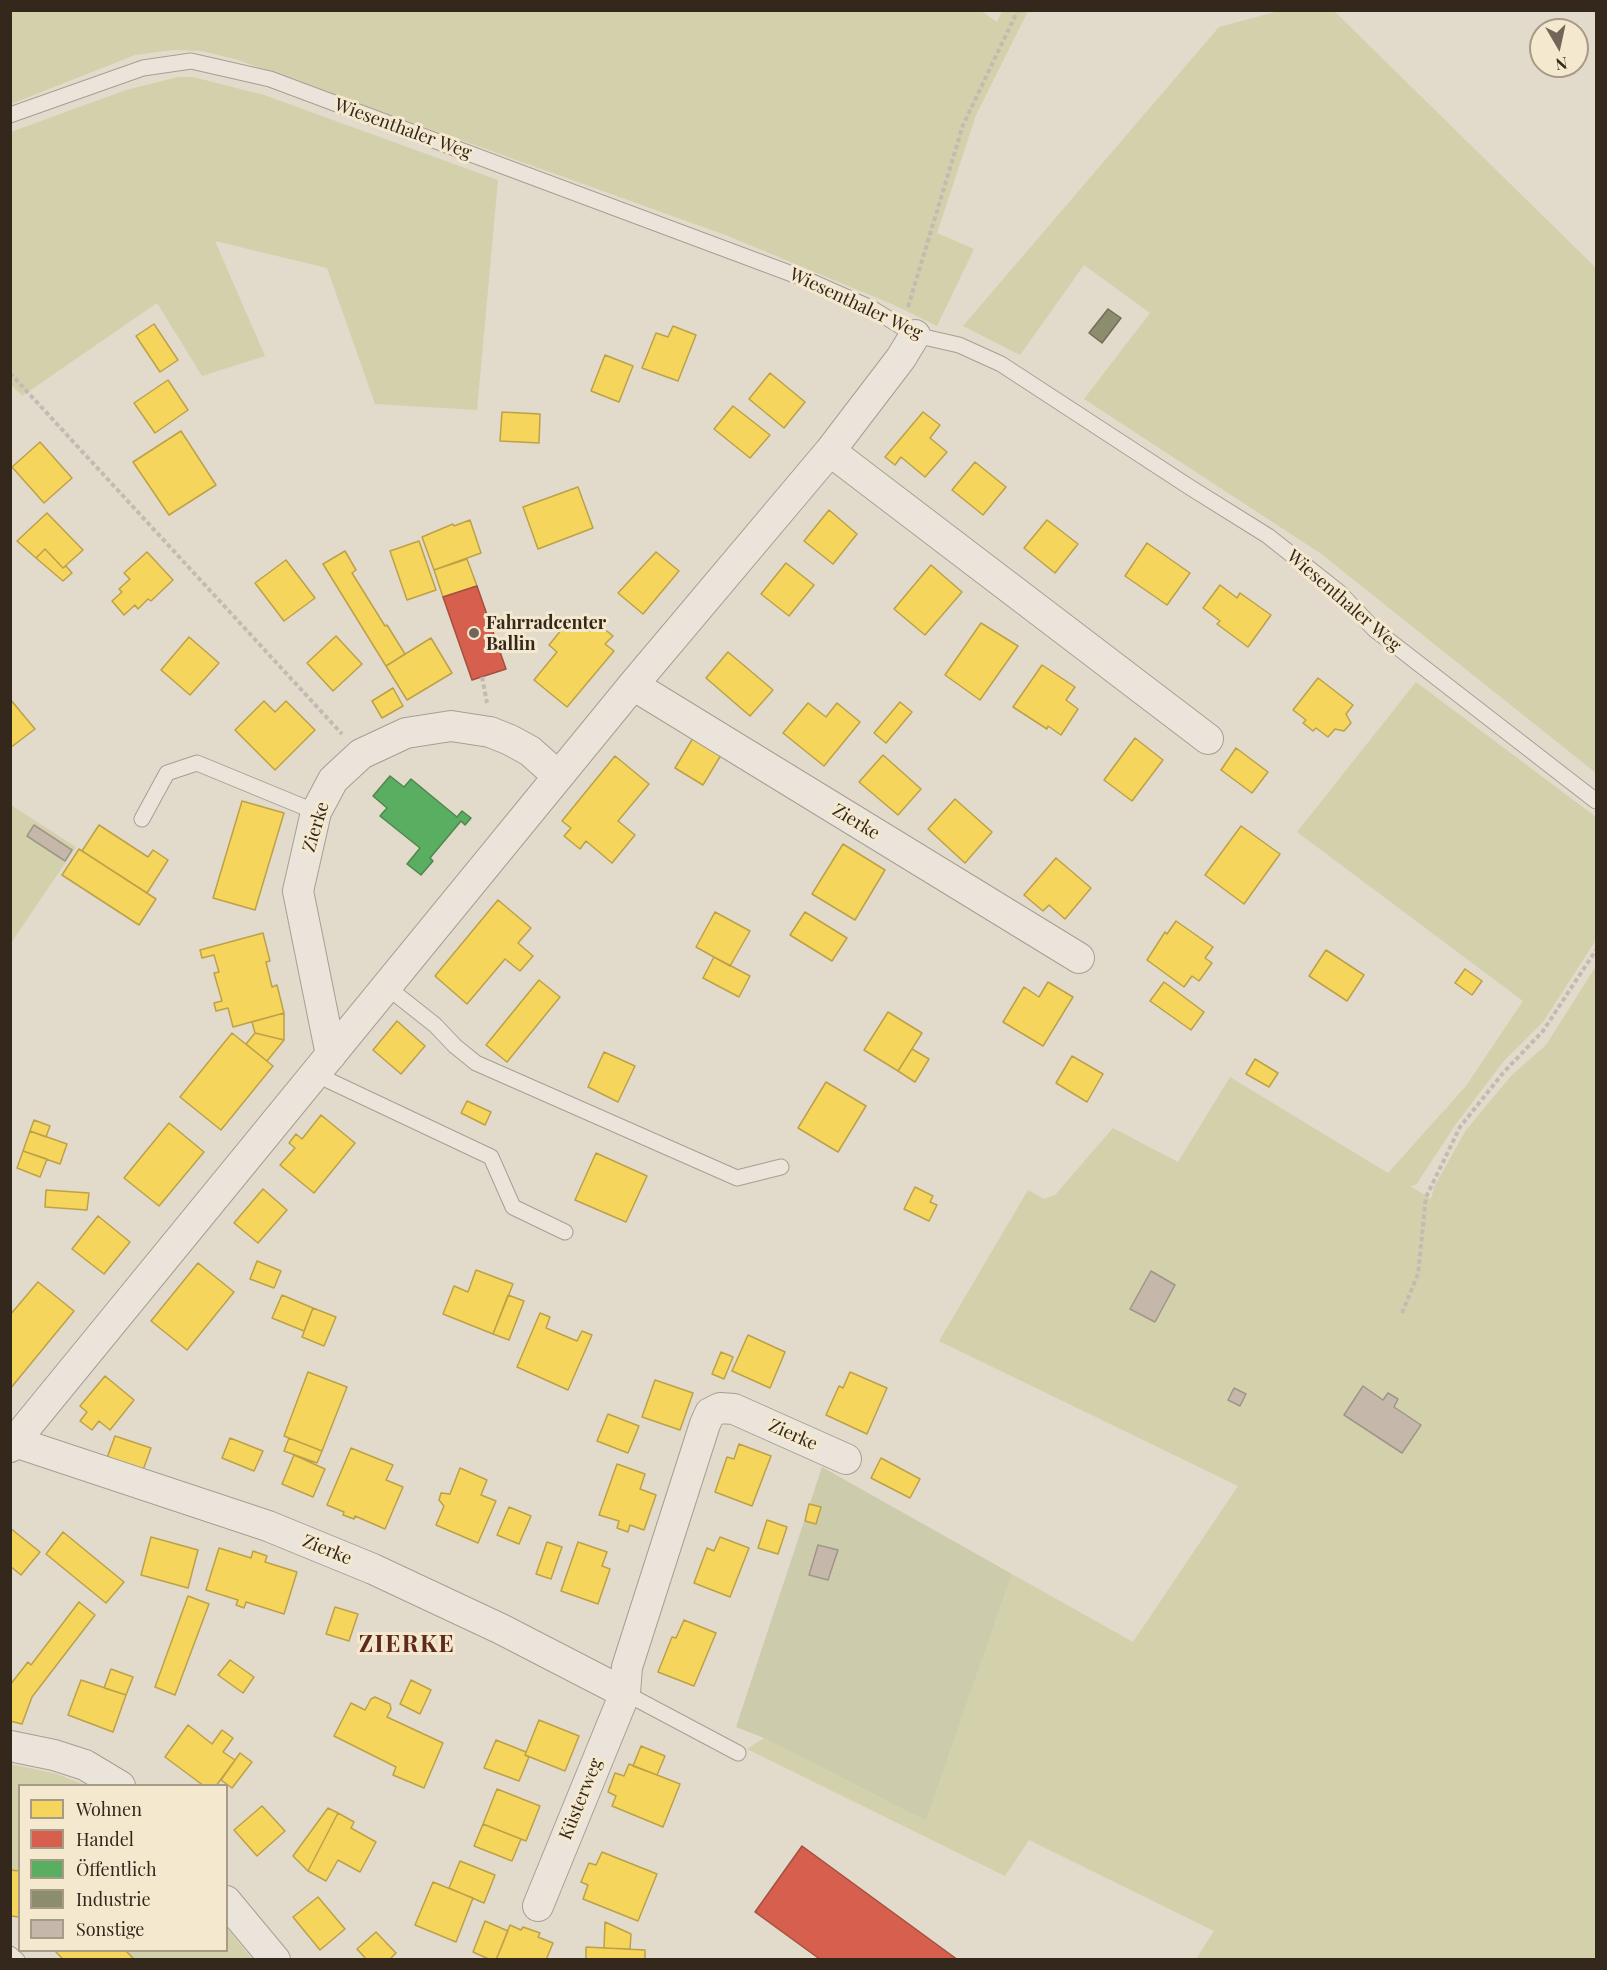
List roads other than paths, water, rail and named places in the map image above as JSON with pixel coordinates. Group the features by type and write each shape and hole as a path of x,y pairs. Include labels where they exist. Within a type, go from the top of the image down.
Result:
{"street":[{"name":"Zierke","path":"846,1459 734,1409 720,1408 710,1413 627,1667 625,1693 501,1629 373,1569 268,1526 13,1445 558,776 830,451 901,358 915,335"},
{"path":"830,451 1208,739"},
{"name":"Zierke","path":"633,685 1079,958"},
{"name":"Zierke","path":"323,1065 298,891 316,812 333,780 361,754 406,733 451,726 490,732 510,740 530,752 558,776"},
{"name":"Küsterweg","path":"537,1906 625,1693"},
{"path":"10,1746 54,1755 85,1765 118,1784"},
{"path":"228,1903 275,1959"}],"lane":[{"name":"Wiesenthaler Weg","path":"10,115 143,68 191,61 270,80 808,280 871,308 915,335 959,345 1001,364 1268,536 1340,592 1374,629 1596,801"},
{"path":"142,819 167,774 197,763 316,812"},
{"path":"387,987 435,1025 455,1046 476,1063 737,1178 781,1167"},
{"path":"323,1065 491,1157 513,1207 565,1232"},
{"name":"Zierke","path":"625,1693 738,1753"},
{"path":"10,1954 18,1959"}],"place":[{"name":"Fahrradcenter Ballin","path":"474,633"}],"district":[{"name":"ZIERKE","path":"407,1645"}]}
